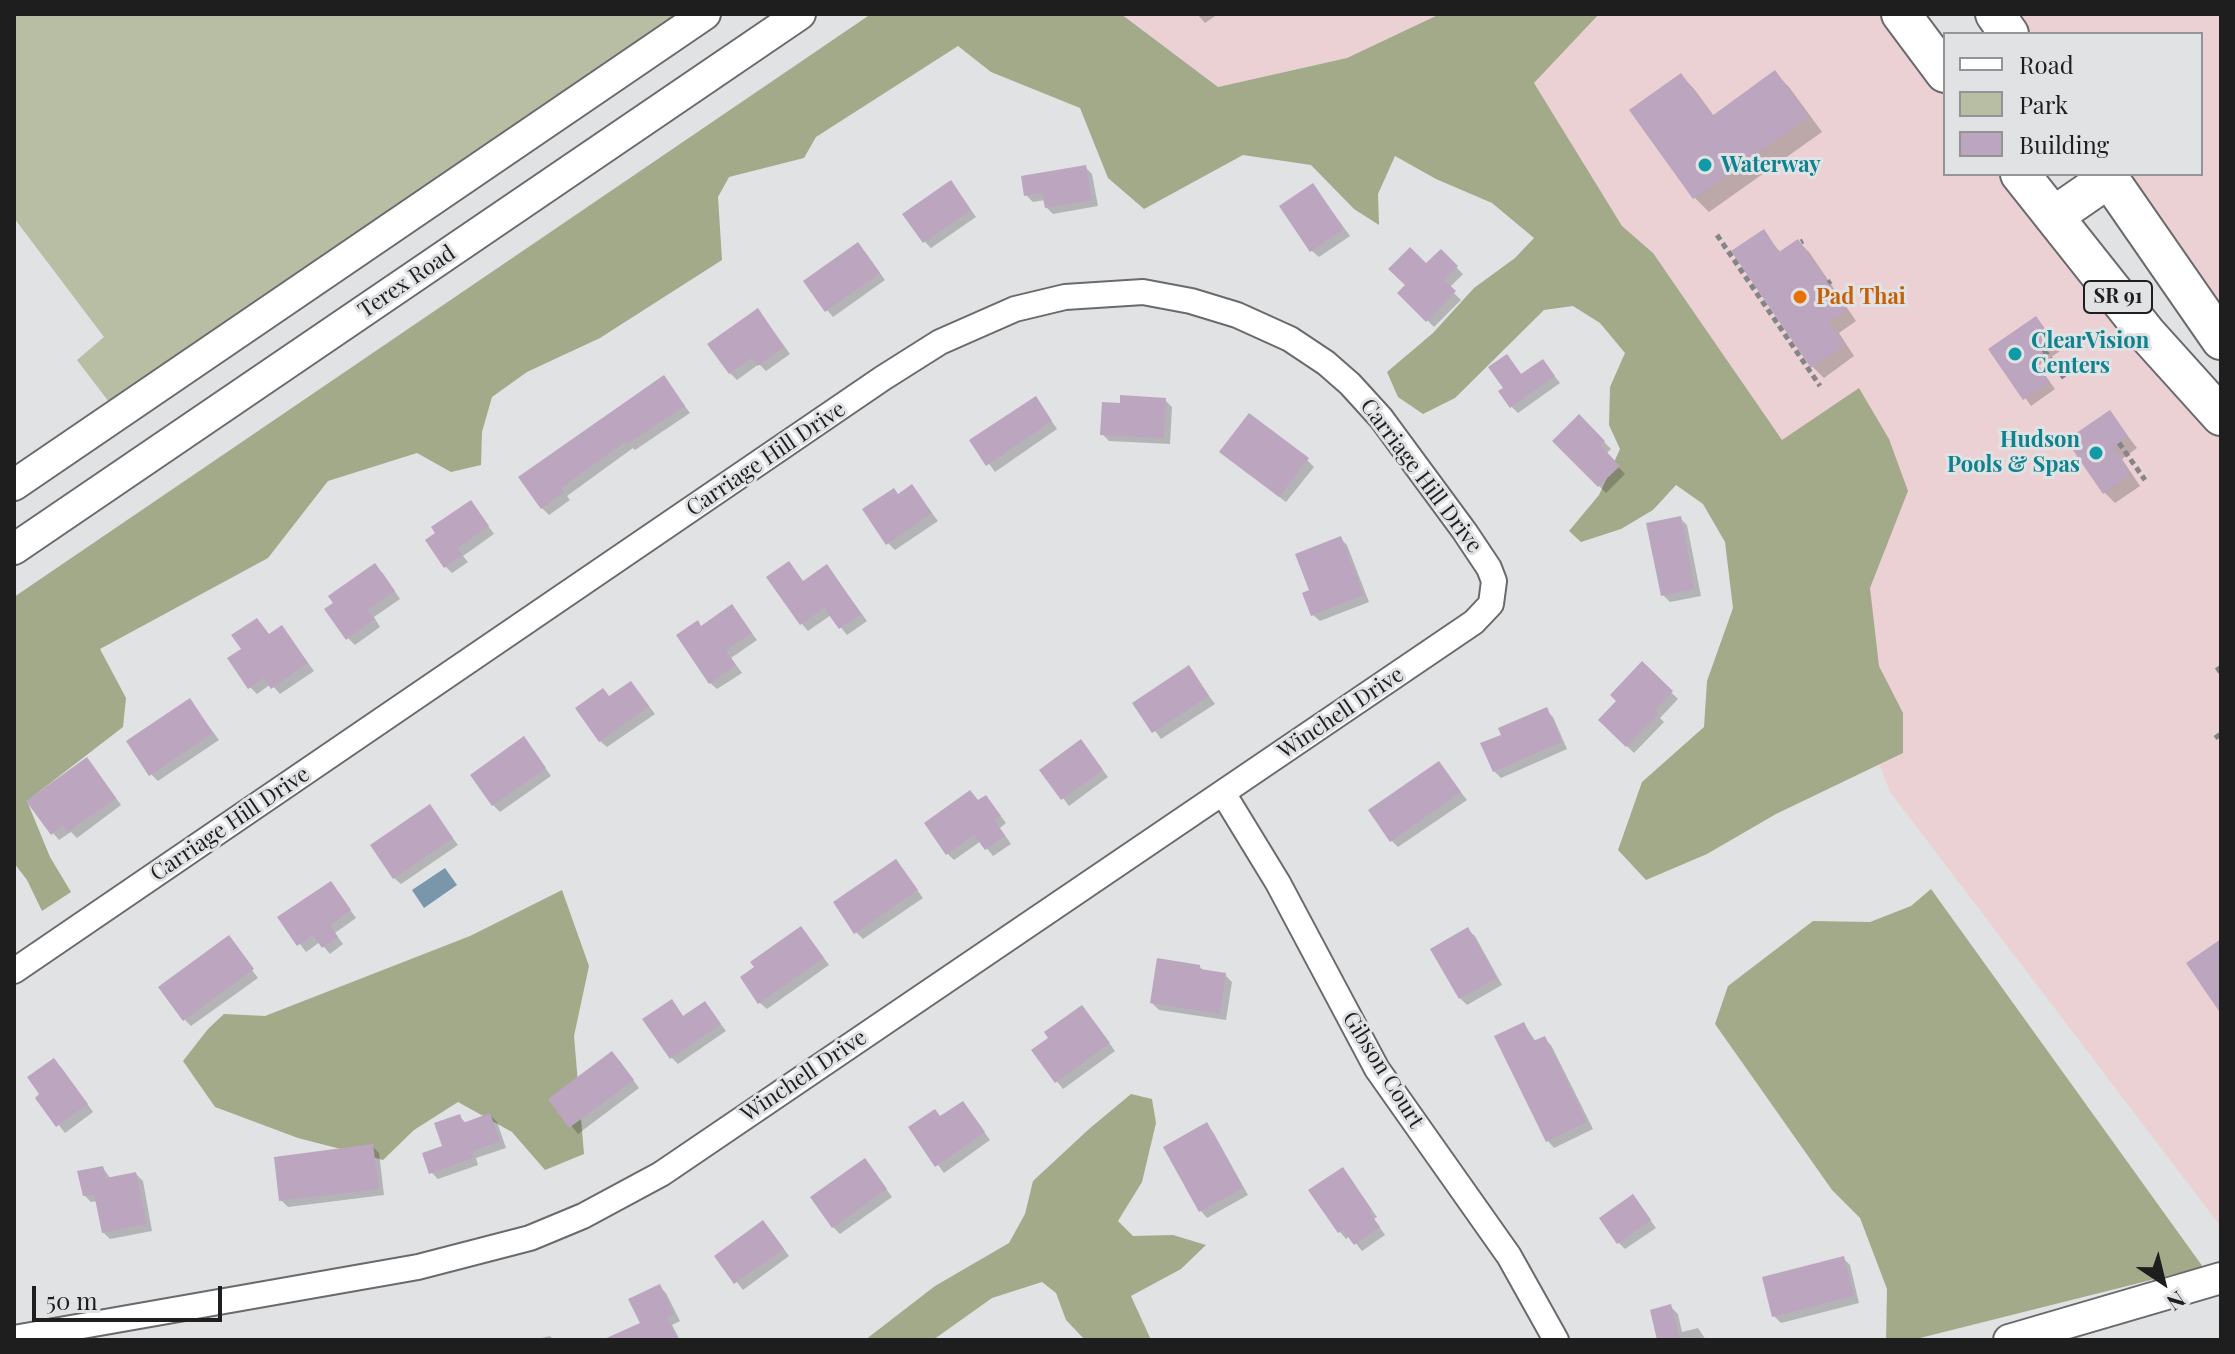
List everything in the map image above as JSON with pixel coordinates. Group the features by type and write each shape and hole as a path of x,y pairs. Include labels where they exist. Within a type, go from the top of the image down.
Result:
{"main road":[{"path":"1901,14 1943,70"},
{"path":"1995,14 2008,32"},
{"name":"SR 91","path":"2022,176 2147,334 2221,416"},
{"path":"2054,216 2107,176"},
{"name":"SR 91","path":"2107,176 2221,340"}],"street":[{"path":"14,485 705,14"},
{"name":"Terex Road","path":"14,549 800,14"},
{"name":"Carriage Hill Drive","path":"14,971 883,378 940,342 1015,309 1065,297 1143,292 1191,301 1237,315 1290,339 1350,384 1397,437 1489,568 1495,594"},
{"path":"105,424 135,467"},
{"name":"Winchell Drive","path":"14,1338 418,1267 530,1238 583,1216 661,1174 1474,622 1485,613 1495,594"},
{"name":"Gibson Court","path":"1223,793 1278,883 1377,1069 1509,1256 1536,1299 1556,1340"},
{"path":"2009,1340 2221,1278"}],"path":[{"path":"1717,235 1820,386"},
{"path":"2044,350 2064,378"},
{"path":"2119,443 2145,480"},
{"path":"2215,738 2221,734"}],"shaded area":[{"path":"1121,14 1440,14 1347,58 1218,87"},
{"path":"1586,14 1886,14 1943,90 1943,176 2010,176 2221,416 2221,1227 1890,792 1795,547 1628,250 1515,82"},
{"path":"2015,14 2221,14 2221,307 2127,176 2203,176 2203,32 2028,32"}],"green space":[{"path":"16,14 684,14 127,395 109,402 77,360 104,337 14,218"},
{"path":"871,14 1121,14 1218,87 1347,58 1440,14 1599,14 1534,83 1622,226 1653,253 1782,440 1859,388 1889,439 1908,491 1870,588 1879,666 1903,713 1903,753 1776,814 1707,854 1646,880 1618,850 1642,782 1704,727 1707,681 1733,608 1725,542 1703,504 1676,485 1653,510 1621,529 1581,542 1569,531 1599,495 1620,449 1609,425 1610,387 1625,353 1600,323 1573,306 1544,310 1455,398 1423,414 1398,397 1387,372 1433,333 1474,288 1515,258 1534,238 1492,203 1436,179 1395,156 1378,194 1379,225 1354,209 1311,165 1243,155 1144,209 1108,178 1080,108 991,72 958,46 816,137 804,158 729,177 718,197 722,260 600,338 527,372 492,397 482,432 481,465 451,472 417,453 328,481 268,558 100,649 126,698 123,727 27,801 50,857 71,892 42,911 27,880 14,863 14,597"},
{"path":"1931,889 2203,1267 1912,1340 1886,1340 1887,1289 1860,1218 1832,1190 1715,1024 1728,986 1813,921 1870,922 1911,906"},
{"path":"562,890 589,966 574,1036 584,1154 545,1170 512,1132 458,1102 414,1130 383,1160 298,1138 215,1107 183,1061 224,1014 265,1016 470,936"},
{"path":"1131,1094 1152,1099 1156,1123 1142,1182 1118,1221 1133,1236 1173,1235 1206,1245 1181,1269 1131,1296 1151,1340 1085,1340 1066,1320 1056,1293 1042,1282 992,1298 933,1340 865,1340 935,1286 1009,1243 1025,1214 1033,1181"}],"water":[{"path":"445,868 457,885 424,908 412,890"}],"building":[{"name":"Waterway","path":"1775,70 1809,117 1693,199 1629,110 1681,73 1712,116"},
{"path":"1086,165 1092,200 1045,208 1042,193 1024,196 1021,176"},
{"path":"951,180 971,210 923,243 902,214"},
{"path":"1313,183 1344,229 1310,252 1279,206"},
{"name":"Pad Thai","path":"1764,229 1779,252 1798,239 1847,310 1829,322 1845,345 1811,368 1731,251"},
{"path":"858,242 880,273 825,312 803,281"},
{"path":"1410,247 1426,263 1441,249 1458,266 1444,280 1456,291 1426,322 1397,293 1405,285 1388,269"},
{"path":"758,308 784,347 758,366 752,358 729,374 707,344"},
{"name":"ClearVision Centers","path":"2036,316 2055,343 2033,358 2050,382 2023,400 1988,349"},
{"path":"1507,354 1521,374 1543,359 1555,376 1510,408 1498,391 1503,388 1488,367"},
{"path":"664,375 685,406 626,445 625,442 561,488 564,492 541,509 518,477"},
{"path":"1120,395 1166,398 1164,438 1100,435 1102,402 1120,403"},
{"path":"1036,396 1052,421 986,466 969,440"},
{"name":"Hudson Pools & Spas","path":"2110,410 2128,436 2113,447 2131,474 2103,494 2066,440"},
{"path":"1249,413 1309,458 1279,497 1219,452"},
{"path":"1579,414 1605,441 1601,446 1620,466 1598,487 1552,441"},
{"path":"912,484 932,513 886,545 862,509 894,488 898,494"},
{"path":"471,500 489,526 458,548 462,555 444,568 425,540 435,533 431,527"},
{"path":"1681,516 1695,589 1661,596 1646,523"},
{"path":"1341,536 1364,595 1311,616 1302,593 1309,590 1295,554"},
{"path":"789,561 803,581 827,564 861,614 839,629 824,608 800,625 766,577"},
{"path":"375,563 395,591 368,610 375,619 346,640 324,609 333,603 328,596"},
{"path":"732,604 752,633 726,650 736,665 709,684 676,635 698,620 701,626"},
{"path":"257,618 269,634 282,625 308,663 271,689 264,678 248,689 227,658 241,649 231,635"},
{"path":"1642,661 1673,691 1655,710 1659,714 1626,747 1598,720 1616,701 1610,695"},
{"path":"1189,665 1209,696 1152,733 1132,703"},
{"path":"631,681 649,706 599,742 575,708 603,688 609,696"},
{"path":"190,698 213,733 149,776 126,741"},
{"path":"1547,707 1562,742 1493,772 1480,743 1501,735 1498,728"},
{"path":"524,736 546,768 492,806 470,775"},
{"path":"1081,739 1103,770 1061,800 1039,770"},
{"path":"87,757 116,798 68,832 63,825 51,835 26,801"},
{"path":"1439,761 1461,792 1390,842 1368,810"},
{"path":"970,790 978,800 986,795 1001,816 994,820 1005,836 985,850 974,835 946,855 924,823"},
{"path":"430,804 453,838 393,879 370,845"},
{"path":"896,859 918,890 854,934 833,902"},
{"path":"331,881 351,910 330,925 338,937 322,948 313,935 297,946 277,917"},
{"path":"801,926 824,958 758,1004 740,977 754,967 750,962"},
{"path":"1468,927 1497,978 1459,999 1430,949"},
{"path":"229,935 254,969 183,1021 158,987"},
{"path":"2221,939 2221,1014 2186,963"},
{"path":"1157,958 1226,973 1220,1014 1150,1003"},
{"path":"672,999 683,1016 705,1001 721,1024 670,1059 642,1019"},
{"path":"1082,1005 1110,1043 1055,1083 1031,1050 1048,1038 1044,1032"},
{"path":"1524,1022 1533,1041 1545,1036 1587,1122 1546,1142 1494,1036"},
{"path":"612,1051 634,1080 569,1128 548,1099"},
{"path":"54,1058 88,1104 56,1127 35,1098 39,1094 27,1077"},
{"path":"963,1101 985,1132 935,1167 908,1127 935,1109 940,1116"},
{"path":"490,1113 500,1141 471,1152 473,1158 429,1174 422,1153 442,1146 434,1123 460,1114 463,1123"},
{"path":"1207,1122 1243,1188 1199,1212 1163,1147"},
{"path":"373,1144 379,1189 279,1201 274,1157"},
{"path":"865,1158 887,1189 832,1228 810,1197"},
{"path":"103,1166 106,1178 136,1172 147,1224 102,1233 94,1194 83,1196 77,1171"},
{"path":"1343,1167 1380,1227 1354,1245 1343,1230 1338,1233 1308,1190"},
{"path":"1633,1194 1651,1220 1617,1244 1599,1218"},
{"path":"763,1220 784,1249 734,1284 714,1256"},
{"path":"1844,1256 1854,1296 1772,1317 1762,1277"},
{"path":"660,1284 674,1314 667,1317 678,1340 602,1340 640,1323 628,1299"},
{"path":"1671,1304 1680,1340 1657,1340 1650,1310"}],"place":[{"name":"Waterway","path":"1705,165"},
{"name":"Pad Thai","path":"1800,297"},
{"name":"ClearVision Centers","path":"2015,354"},
{"name":"Hudson Pools & Spas","path":"2096,453"}]}
